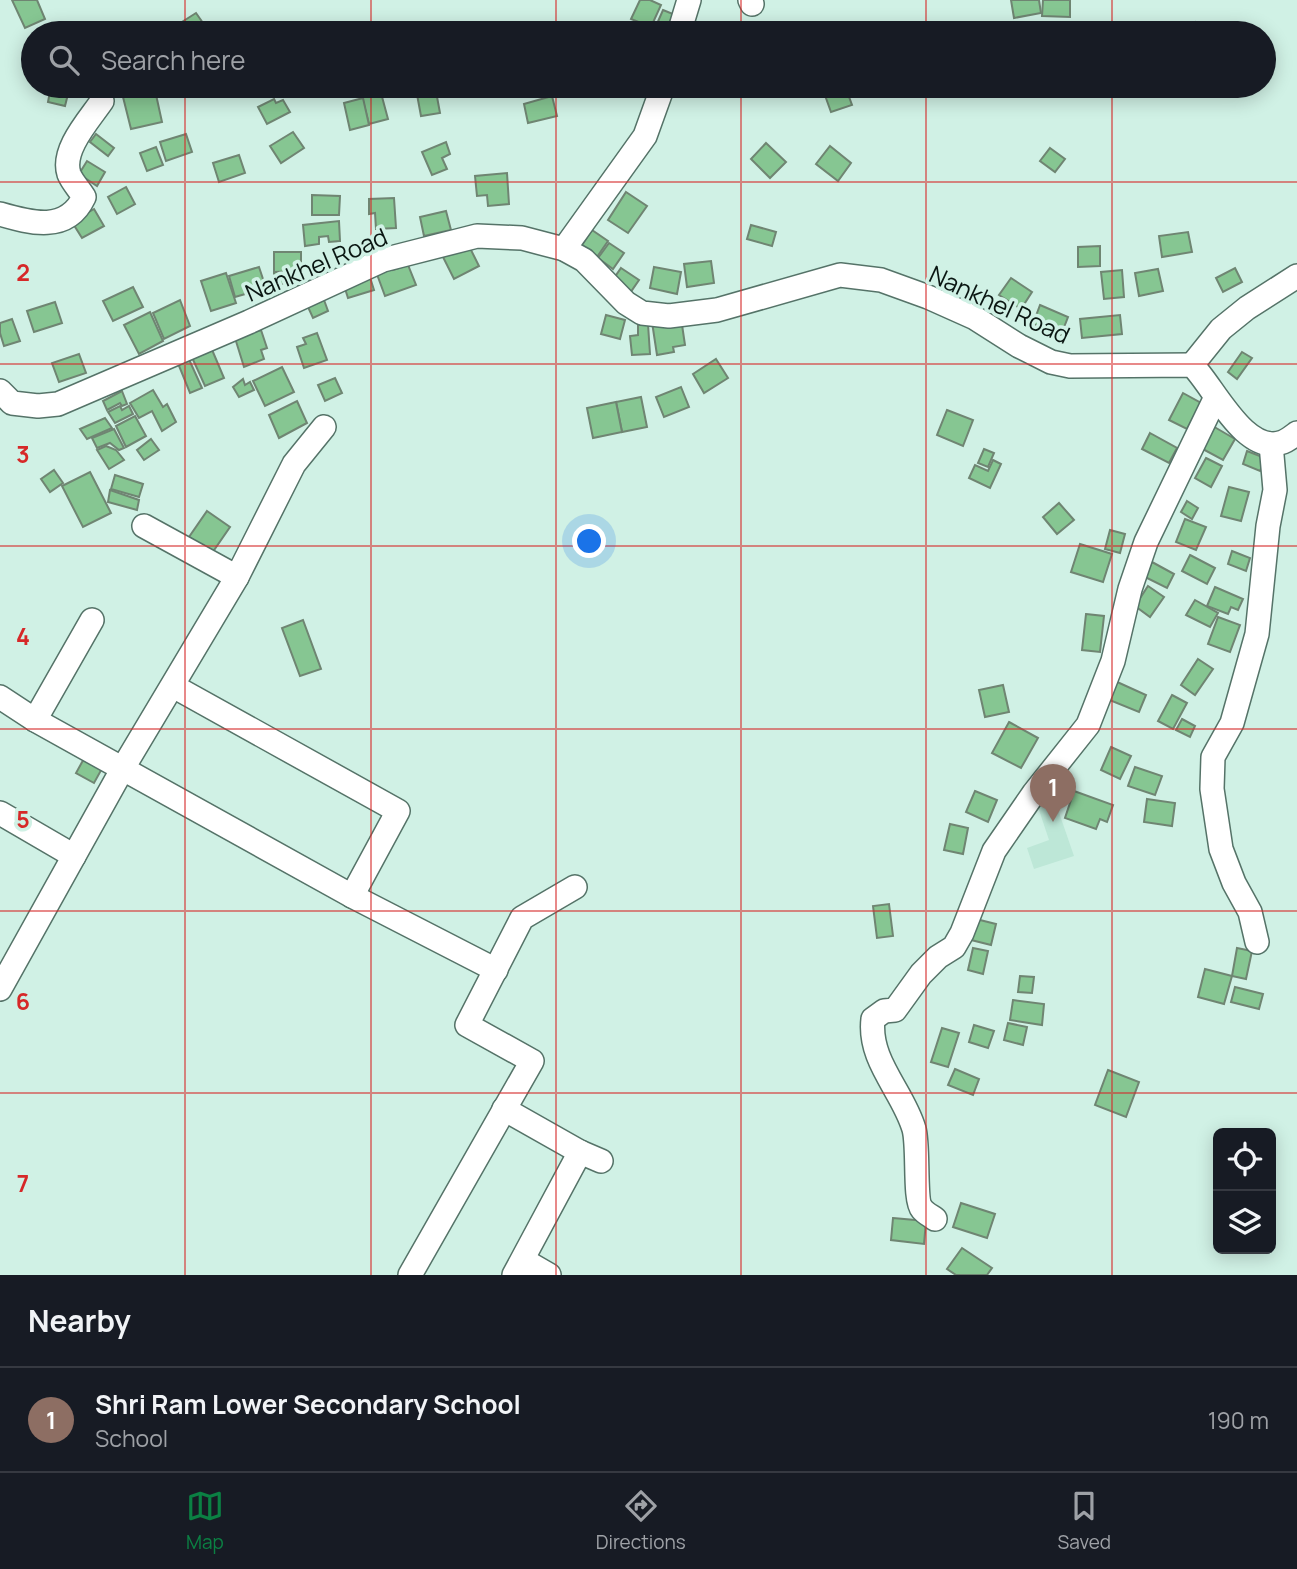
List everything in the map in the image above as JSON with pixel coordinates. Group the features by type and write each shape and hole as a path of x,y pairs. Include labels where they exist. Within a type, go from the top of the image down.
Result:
{"street":[{"path":"683,21 689,0"},
{"path":"564,249 645,136 659,98"},
{"path":"0,214 28,222 57,222 79,208 85,197 69,176 67,161 76,140 102,102"},
{"name":"Nankhel Road","path":"4,400 38,406 58,404 237,327 383,260 477,236 522,238 564,249 584,260 626,303 642,313 668,316 717,310 840,275 881,281 928,297 975,318 1019,346 1051,362 1070,366 1192,365"},
{"path":"1297,276 1247,308 1221,329 1192,365 1202,375 1215,399 1255,439 1271,444 1283,442 1297,433"},
{"path":"935,1219 921,1209 918,1199 917,1145 914,1130 909,1114 877,1054 872,1030 873,1019 878,1014 895,1010 920,974 938,957 954,947 970,915 994,851 1034,793 1088,725 1113,661 1130,589 1146,542 1215,399"},
{"path":"0,989 122,768 237,577 294,464 324,427"},
{"path":"1257,942 1250,912 1234,883 1221,849 1212,789 1213,757 1232,723 1257,634 1268,526 1275,489 1271,444"},
{"path":"144,526 237,577"},
{"path":"35,720 92,620"},
{"path":"173,686 398,811 352,896"},
{"path":"0,697 35,720 352,896 496,970"},
{"path":"0,813 74,856"},
{"path":"410,1275 532,1061 467,1024 522,918 575,887"},
{"path":"504,1109 601,1161"},
{"path":"549,1275 518,1267 580,1152"}],"shaded area":[{"path":"1054,798 1074,856 1034,869 1027,848 1049,840 1037,804"}],"building":[{"path":"12,0 37,0 45,19 22,21"},
{"path":"640,0 650,0 661,5 654,21 631,19"},
{"path":"1011,0 1039,0 1041,13 1014,18"},
{"path":"1043,0 1070,0 1070,17 1042,16"},
{"path":"663,10 673,14 670,21 658,21"},
{"path":"196,13 202,21 183,21"},
{"path":"49,98 67,98 65,106 48,102"},
{"path":"123,98 157,98 162,122 131,129"},
{"path":"362,98 382,98 388,119 369,124"},
{"path":"363,98 369,125 350,130 344,103"},
{"path":"418,98 437,98 440,113 421,116"},
{"path":"552,98 557,116 528,123 524,104"},
{"path":"826,98 849,98 852,105 831,112"},
{"path":"274,99 276,103 283,100 290,112 267,124 258,107"},
{"path":"293,132 304,148 281,163 270,146"},
{"path":"96,134 114,148 108,156 90,142"},
{"path":"186,134 192,152 166,161 160,142"},
{"path":"446,142 450,154 442,158 447,169 432,175 422,152"},
{"path":"766,143 786,162 770,178 751,159"},
{"path":"830,146 851,163 838,181 816,164"},
{"path":"156,147 163,165 147,171 140,153"},
{"path":"1050,148 1065,159 1055,172 1040,161"},
{"path":"239,155 245,173 219,182 213,163"},
{"path":"87,161 105,172 97,186 79,174"},
{"path":"507,173 509,204 488,206 487,195 477,196 475,176"},
{"path":"126,187 135,204 117,214 108,197"},
{"path":"626,192 647,206 628,233 608,220"},
{"path":"312,195 340,196 339,215 312,215"},
{"path":"394,198 396,228 376,229 375,213 369,214 369,199"},
{"path":"94,209 104,226 82,238 72,222"},
{"path":"446,211 451,230 424,236 420,217"},
{"path":"339,221 340,241 329,242 328,236 319,237 319,244 305,246 303,225"},
{"path":"751,225 776,232 772,246 747,239"},
{"path":"592,230 608,241 597,257 582,245"},
{"path":"1188,232 1192,252 1162,257 1159,236"},
{"path":"466,240 479,266 454,279 441,253"},
{"path":"609,243 624,253 613,269 598,258"},
{"path":"1100,246 1100,266 1078,267 1078,247"},
{"path":"274,252 301,252 301,271 274,272"},
{"path":"711,261 714,283 687,287 684,264"},
{"path":"391,264 393,270 408,265 416,285 385,296 375,269"},
{"path":"259,267 266,288 235,297 229,276"},
{"path":"654,267 681,272 677,294 650,288"},
{"path":"621,268 639,280 630,293 612,281"},
{"path":"1235,268 1242,282 1223,292 1216,278"},
{"path":"1158,269 1163,291 1139,296 1135,273"},
{"path":"1122,270 1124,297 1104,299 1101,272"},
{"path":"368,271 374,290 348,298 342,279"},
{"path":"274,272 286,272 286,284 274,284"},
{"path":"226,273 236,303 211,311 201,281"},
{"path":"1011,278 1032,292 1021,309 999,295"},
{"path":"133,287 143,307 113,321 103,301"},
{"path":"180,300 190,326 164,339 153,313"},
{"path":"324,300 328,311 313,318 308,307"},
{"path":"55,302 62,323 34,332 27,311"},
{"path":"1040,305 1068,317 1061,335 1033,324"},
{"path":"150,312 163,341 139,354 124,325"},
{"path":"606,315 625,320 620,339 601,334"},
{"path":"1120,315 1122,334 1082,338 1080,319"},
{"path":"681,318 685,345 673,347 674,352 657,355 652,322"},
{"path":"12,319 20,341 4,346 0,323"},
{"path":"648,324 650,354 632,355 630,336 638,335 638,325"},
{"path":"261,330 267,348 261,350 264,359 244,367 235,338"},
{"path":"317,333 327,360 304,368 297,347 306,344 303,338"},
{"path":"210,345 224,378 205,386 190,353"},
{"path":"1242,352 1252,358 1237,379 1228,372"},
{"path":"79,354 86,373 59,382 52,363"},
{"path":"187,355 202,388 190,393 177,361"},
{"path":"716,359 728,378 704,393 693,374"},
{"path":"282,367 294,392 265,406 253,381"},
{"path":"335,378 342,393 325,401 318,385"},
{"path":"243,379 245,385 250,382 254,390 239,397 233,387"},
{"path":"681,387 689,407 664,417 656,397"},
{"path":"153,390 163,407 167,404 176,422 162,431 152,411 139,418 130,403"},
{"path":"122,391 127,404 122,406 120,403 107,410 103,401"},
{"path":"1183,393 1201,403 1187,429 1169,420"},
{"path":"641,397 647,427 622,432 616,402"},
{"path":"297,401 307,423 279,438 269,415"},
{"path":"616,402 622,432 593,438 587,408"},
{"path":"120,406 122,410 129,406 133,414 115,423 108,412"},
{"path":"947,410 973,420 963,446 937,435"},
{"path":"135,416 146,436 126,447 116,426"},
{"path":"105,418 112,428 87,439 80,429"},
{"path":"1211,425 1235,439 1223,460 1199,447"},
{"path":"114,429 124,448 119,450 110,443 97,448 92,438"},
{"path":"1150,433 1177,448 1169,463 1142,449"},
{"path":"151,439 159,450 144,460 137,450"},
{"path":"106,446 116,450 124,460 109,469 97,450"},
{"path":"984,449 994,453 988,467 978,463"},
{"path":"1247,451 1265,458 1260,471 1243,464"},
{"path":"1206,458 1222,466 1211,487 1195,478"},
{"path":"993,460 1001,464 990,488 969,478 975,465 988,471"},
{"path":"54,470 63,483 50,492 41,479"},
{"path":"90,472 111,513 83,527 62,486"},
{"path":"115,475 143,484 139,497 111,489"},
{"path":"1229,487 1249,492 1241,521 1221,516"},
{"path":"110,490 139,500 137,510 108,502"},
{"path":"1187,501 1198,508 1192,519 1181,512"},
{"path":"1059,503 1074,520 1057,534 1043,517"},
{"path":"207,511 230,527 212,553 189,537"},
{"path":"1185,519 1206,527 1196,550 1176,542"},
{"path":"1110,530 1125,534 1120,553 1105,549"},
{"path":"1080,544 1112,554 1103,582 1071,572"},
{"path":"1232,551 1250,558 1246,571 1228,564"},
{"path":"1190,555 1215,568 1207,584 1182,571"},
{"path":"1152,562 1174,574 1167,588 1145,577"},
{"path":"1148,586 1164,597 1150,617 1135,606"},
{"path":"1215,587 1243,599 1238,610 1231,607 1228,614 1207,606"},
{"path":"1195,600 1218,613 1210,627 1186,615"},
{"path":"1086,614 1104,616 1100,652 1082,650"},
{"path":"1218,617 1240,625 1230,652 1208,644"},
{"path":"303,620 321,669 300,676 282,628"},
{"path":"1198,659 1213,669 1195,695 1181,685"},
{"path":"1115,681 1146,695 1139,712 1107,699"},
{"path":"1003,685 1009,712 985,717 979,690"},
{"path":"1172,695 1187,703 1173,729 1158,721"},
{"path":"1182,719 1195,726 1190,737 1176,730"},
{"path":"1009,722 1038,738 1021,768 992,753"},
{"path":"1111,747 1131,756 1120,779 1101,770"},
{"path":"86,755 104,765 94,783 76,773"},
{"path":"1135,767 1162,776 1155,795 1128,786"},
{"path":"975,791 997,800 988,822 966,812"},
{"path":"1074,791 1113,805 1107,822 1100,819 1096,829 1065,818"},
{"path":"1147,799 1175,803 1172,826 1144,822"},
{"path":"950,824 968,828 963,854 944,850"},
{"path":"889,904 893,936 877,938 873,906"},
{"path":"972,918 996,924 991,945 967,939"},
{"path":"973,948 988,951 983,974 968,970"},
{"path":"1237,948 1252,951 1246,979 1232,976"},
{"path":"1205,969 1232,976 1224,1004 1198,997"},
{"path":"1020,976 1034,977 1032,993 1018,992"},
{"path":"1235,987 1263,994 1259,1009 1231,1002"},
{"path":"1013,1000 1044,1004 1042,1025 1010,1020"},
{"path":"1008,1023 1027,1027 1023,1045 1004,1040"},
{"path":"974,1025 994,1031 988,1048 969,1042"},
{"path":"942,1028 959,1033 948,1067 931,1062"},
{"path":"955,1069 979,1079 973,1095 948,1085"},
{"path":"1108,1070 1139,1082 1126,1117 1095,1105"},
{"path":"961,1203 995,1214 987,1238 953,1227"},
{"path":"893,1218 926,1221 924,1244 891,1240"},
{"path":"962,1248 992,1268 987,1275 956,1275 947,1269"}],"place":[{"name":"Shri Ram Lower Secondary School","path":"1053,822"}]}
